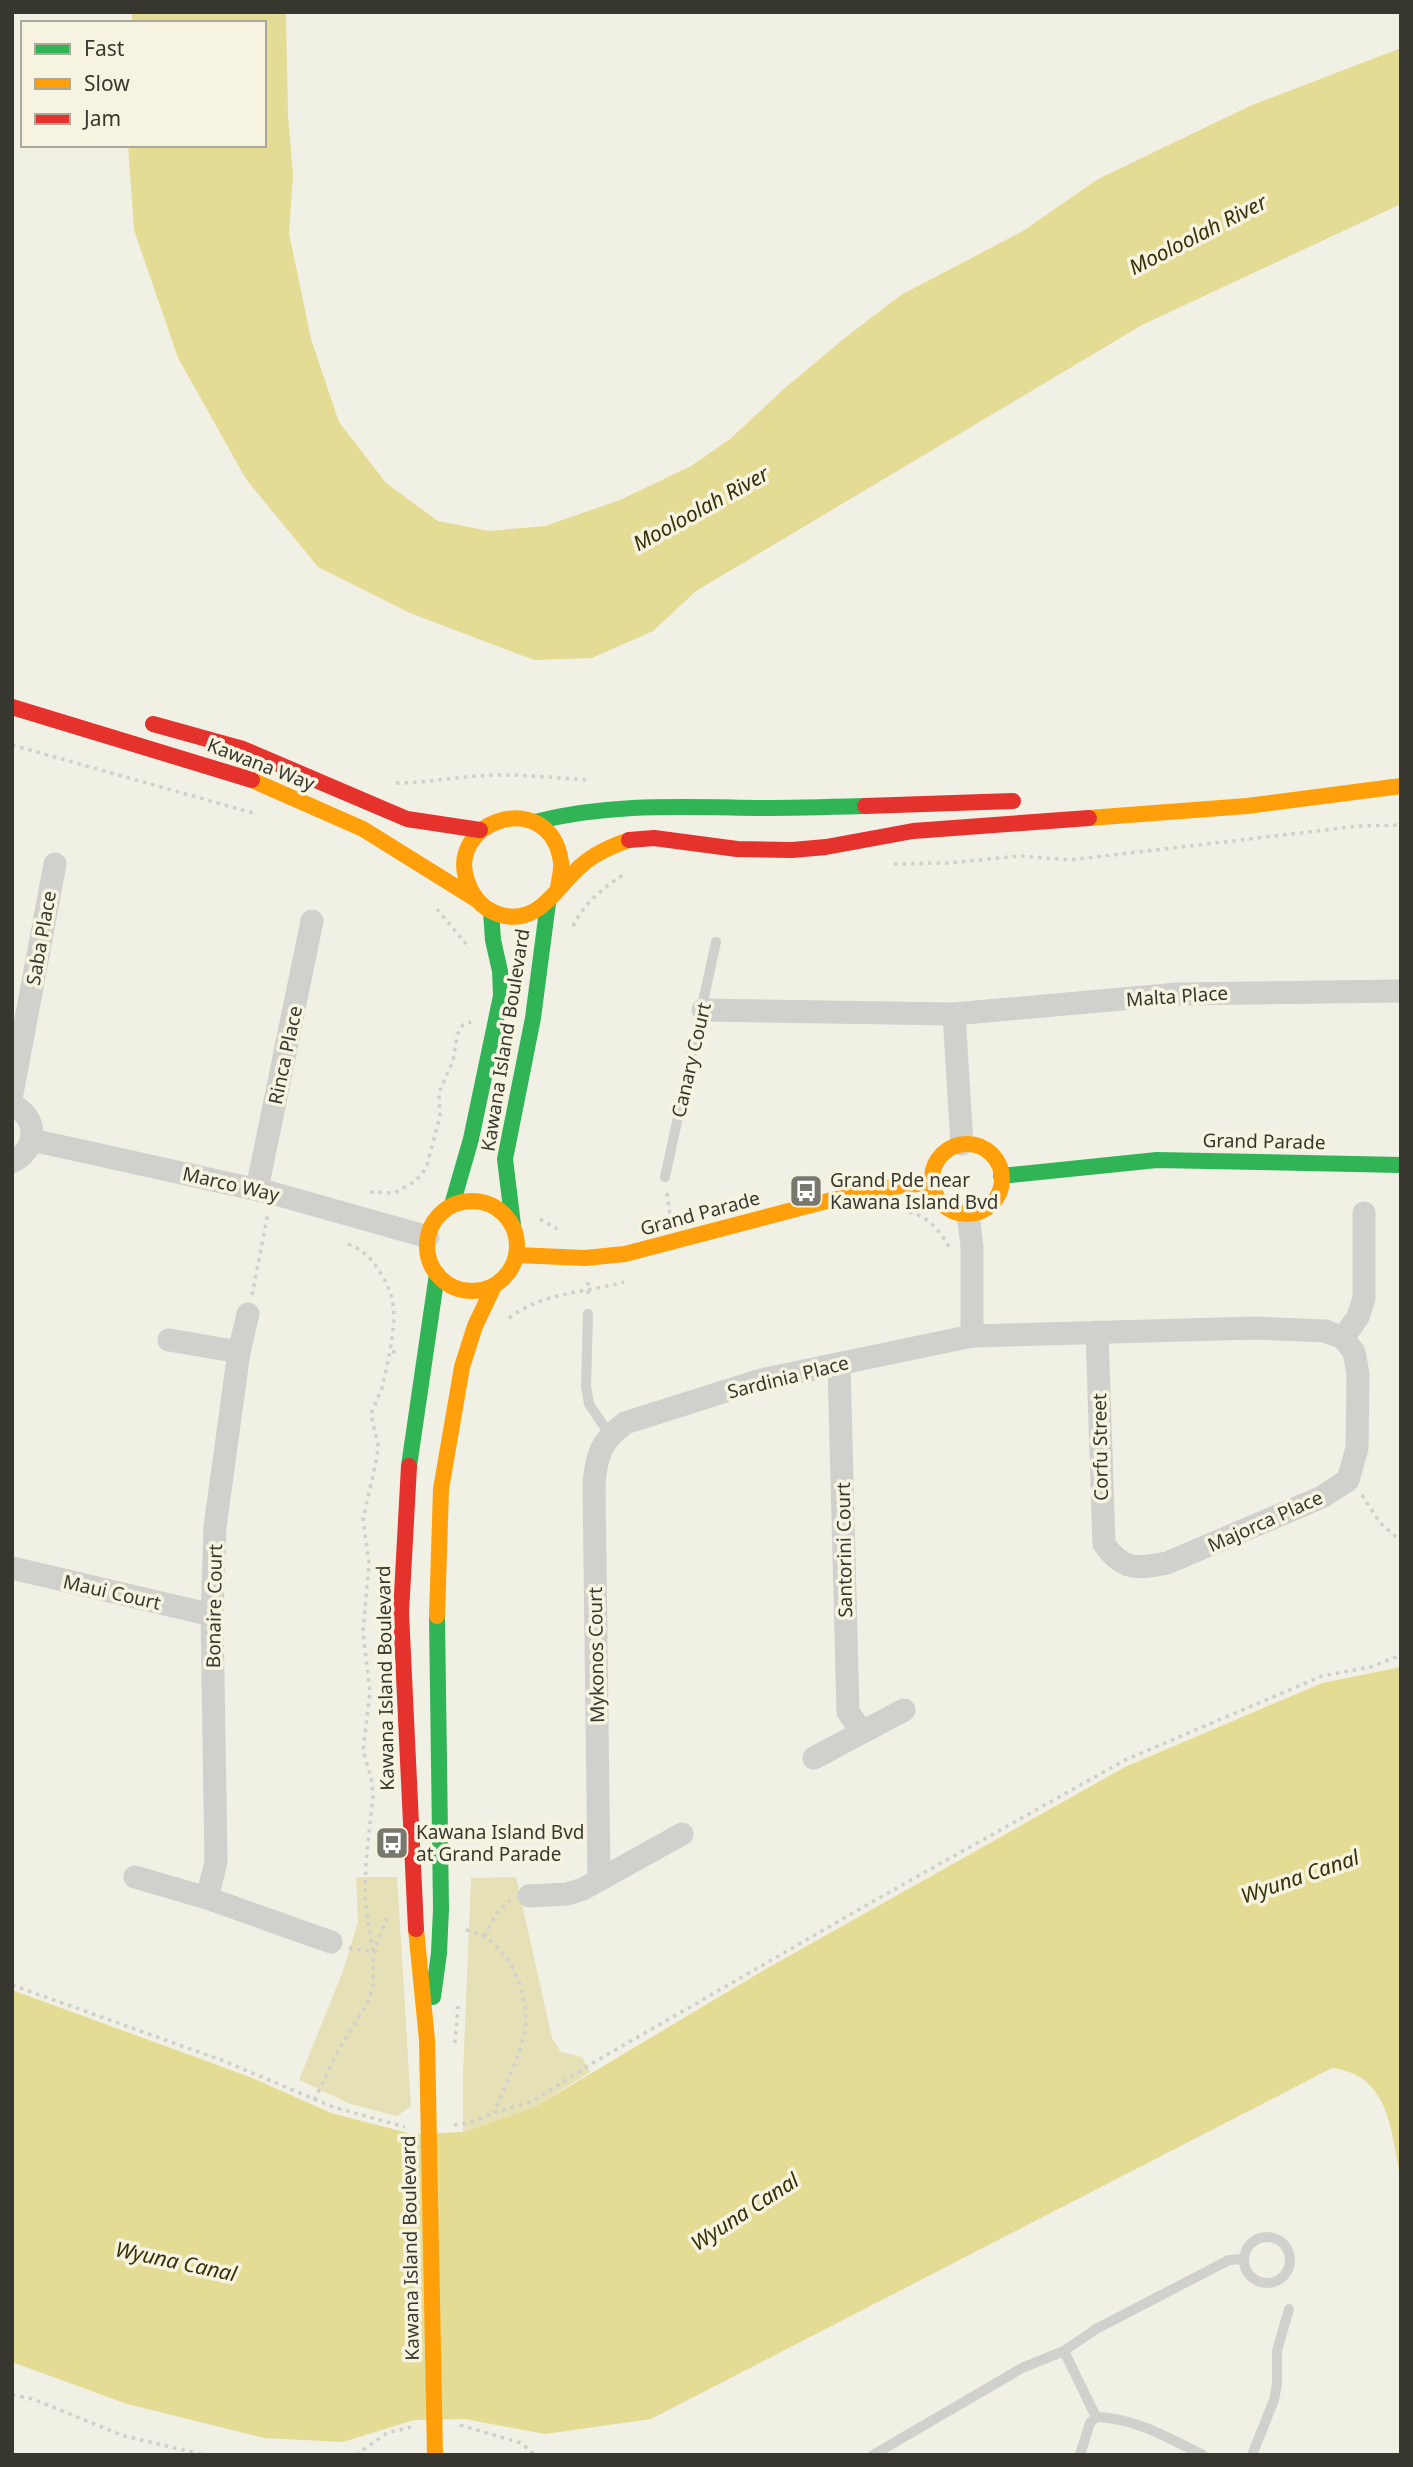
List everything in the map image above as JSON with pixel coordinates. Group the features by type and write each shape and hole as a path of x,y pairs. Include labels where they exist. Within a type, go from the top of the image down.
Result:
{"main road":[{"name":"Kawana Way","path":"12,707 262,783 363,829 477,900"},
{"name":"Kawana Way","path":"138,719 243,749 407,819 481,830"},
{"path":"1228,792 1401,786"},
{"path":"558,888 563,860 559,846 551,835 535,822 510,817 494,821 481,830 471,842 465,857 464,872 468,887 477,900 491,911 504,916 519,916 533,913 548,903 558,888 581,865 614,846 641,838 760,851 815,848 914,831 1228,808 1373,788"},
{"path":"535,822 568,811 656,806 801,808 1030,800"},
{"name":"Kawana Island Boulevard","path":"513,1225 505,1159 533,1018 548,903"},
{"name":"Kawana Island Boulevard","path":"452,1205 471,1139 500,996 491,911"},
{"path":"962,1144 988,1151 999,1166 1002,1176 1001,1187 989,1206 968,1214 957,1213 940,1201 932,1182 932,1171 943,1153 962,1144"},
{"name":"Grand Parade","path":"1002,1176 1157,1160 1401,1165"},
{"name":"Grand Parade","path":"517,1255 585,1258 625,1254 819,1203 886,1188 932,1182"},
{"path":"478,1200 491,1204 504,1212 513,1225 518,1239 517,1255 512,1269 494,1286 480,1291 464,1291 450,1286 436,1274 430,1263 428,1237 432,1224 440,1213 452,1205 478,1200"},
{"name":"Kawana Island Boulevard","path":"435,2448 427,2040 414,1909 401,1613 407,1478 436,1274"},
{"name":"Kawana Island Boulevard","path":"427,2040 439,1954 441,1909 437,1613 441,1489 461,1367 475,1326 494,1286"}],"street":[{"name":"Saba Place","path":"12,1094 55,864"},
{"name":"Rinca Place","path":"265,1191 312,921"},
{"name":"Malta Place","path":"702,1010 954,1014 1177,994 1401,991"},
{"path":"954,1014 962,1144"},
{"path":"12,1105 26,1114 31,1122 32,1140 22,1157 12,1162"},
{"name":"Marco Way","path":"32,1140 265,1191 428,1237"},
{"path":"1348,1480 1357,1448 1358,1374 1354,1352 1343,1338 1358,1317 1364,1298 1364,1213"},
{"path":"968,1214 972,1247 972,1336"},
{"name":"Bonaire Court","path":"207,1898 216,1862 212,1615 215,1527 239,1352 248,1314"},
{"name":"Sardinia Place","path":"610,1435 625,1423 761,1380 972,1336 1305,1329 1325,1331 1343,1338"},
{"name":"Corfu Street","path":"1097,1332 1102,1526 1104,1544 1115,1559"},
{"path":"169,1340 239,1352"},
{"name":"Santorini Court","path":"839,1364 848,1712 862,1732"},
{"name":"Mykonos Court","path":"599,1880 594,1483 597,1455 610,1435"},
{"name":"Majorca Place","path":"1115,1559 1140,1569 1167,1563 1322,1497 1348,1480"},
{"name":"Maui Court","path":"12,1568 212,1615"},
{"path":"814,1758 904,1710"},
{"path":"529,1896 567,1894 583,1889 682,1834"},
{"path":"135,1877 207,1898 331,1942"}],"lane":[{"name":"Canary Court","path":"664,1177 716,942"},
{"path":"588,1314 586,1386 589,1405 610,1435"},
{"path":"1265,2236 1279,2239 1290,2257 1287,2272 1274,2282 1266,2283 1251,2277 1246,2271 1243,2259 1251,2242 1265,2236"},
{"path":"873,2455 1022,2368 1064,2351 1096,2329 1229,2260 1243,2259"},
{"path":"1252,2455 1274,2400 1277,2351 1289,2309"},
{"path":"1064,2351 1096,2417"},
{"path":"1080,2455 1090,2423 1096,2417 1116,2417 1138,2424 1203,2455"}],"path":[{"path":"12,745 257,814"},
{"path":"886,865 948,863 1020,856 1070,860 1359,826 1401,825"},
{"path":"571,934 583,908 594,896 633,869"},
{"path":"434,906 453,927 471,955"},
{"path":"370,1192 394,1193 414,1182 422,1174 438,1125 439,1092 453,1061 457,1035 463,1025 470,1022 473,1012"},
{"path":"664,1177 674,1242"},
{"path":"248,1314 265,1191"},
{"path":"534,1211 539,1219 562,1231"},
{"path":"314,2099 343,2042 362,2014 374,1981 373,1952 365,1899 373,1795 363,1751 370,1692 363,1632 369,1563 363,1520 378,1445 371,1413 382,1388 395,1312 393,1295 374,1263 362,1249 348,1244"},
{"path":"585,1258 589,1288"},
{"path":"390,1351 401,1353"},
{"path":"1348,1480 1380,1523 1401,1541"},
{"path":"447,2126 469,2123 533,2101 591,2064 879,1898 1125,1760 1322,1676 1371,1667 1401,1655"},
{"path":"484,1936 506,1902 513,1898 529,1896"},
{"path":"373,1952 379,1944 385,1918 393,1912 414,1909"},
{"path":"458,1929 484,1936 496,1944 517,1976 523,2002 525,2029 494,2113"},
{"path":"12,1984 224,2061 333,2107 413,2129"},
{"path":"455,2046 458,1999"},
{"path":"12,2395 33,2399 124,2436 205,2455"}],"shaded area":[{"path":"356,1877 397,1877 411,2106 397,2116 351,2104 299,2080 343,1971 358,1922"},
{"path":"516,1877 552,2038 561,2052 582,2057 590,2072 533,2108 463,2132 471,1878"}],"water":[{"name":"Mooloolah River","path":"132,12 286,12 288,115 293,175 289,233 311,339 339,422 386,483 438,521 489,531 545,526 620,500 691,466 730,439 785,388 901,295 1023,231 1098,179 1250,106 1401,48 1401,204 1142,325 696,591 653,631 592,658 534,660 410,613 318,567 246,479 178,358 134,230 128,147 266,147 266,21 132,21"},
{"name":"Wyuna Canal","path":"1401,1667 1401,2181 1390,2126 1377,2094 1366,2082 1351,2073 1332,2068 651,2419 545,2434 465,2419 414,2420 343,2442 264,2438 127,2404 12,2362 12,1990 250,2077 331,2113 412,2134 463,2132 533,2108 759,1973 1125,1767 1322,1683"}],"traffic: fast":[{"path":"535,822 618,809 865,806"},
{"path":"513,1225 505,1159 533,1018 548,903"},
{"path":"452,1205 471,1139 501,996 491,911"},
{"path":"1001,1176 1157,1160 1401,1165"},
{"path":"409,1466 437,1274"},
{"path":"433,1997 441,1909 437,1616"}],"traffic: slow":[{"path":"252,780 363,829 477,900"},
{"path":"1089,818 1247,806 1401,786"},
{"path":"558,888 561,862 553,838 538,824 519,819 499,821 482,830 469,845 464,865 472,893 491,911 515,917 527,915 547,902 573,873 592,857 629,840"},
{"path":"967,1144 992,1154 1002,1179 992,1204 967,1214 942,1204 932,1179 942,1154 967,1144"},
{"path":"517,1255 585,1258 625,1254 819,1203 886,1188 932,1182"},
{"path":"472,1201 489,1204 504,1214 514,1229 517,1246 514,1263 504,1278 489,1288 472,1291 455,1288 440,1278 430,1263 427,1246 430,1229 440,1214 455,1204 472,1201"},
{"path":"437,1616 441,1489 462,1367 475,1326 494,1286"},
{"path":"416,1929 427,2040 435,2455"}],"traffic: jam":[{"path":"12,707 252,780"},
{"path":"153,724 243,749 407,819 480,830"},
{"path":"865,806 1013,801"},
{"path":"629,840 654,838 737,849 792,850 826,847 913,831 1089,818"},
{"path":"409,1466 401,1613 416,1929"}],"place":[{"name":"Grand Pde near Kawana Island Bvd","path":"806,1191"},
{"name":"Kawana Island Bvd at Grand Parade","path":"392,1843"}]}
